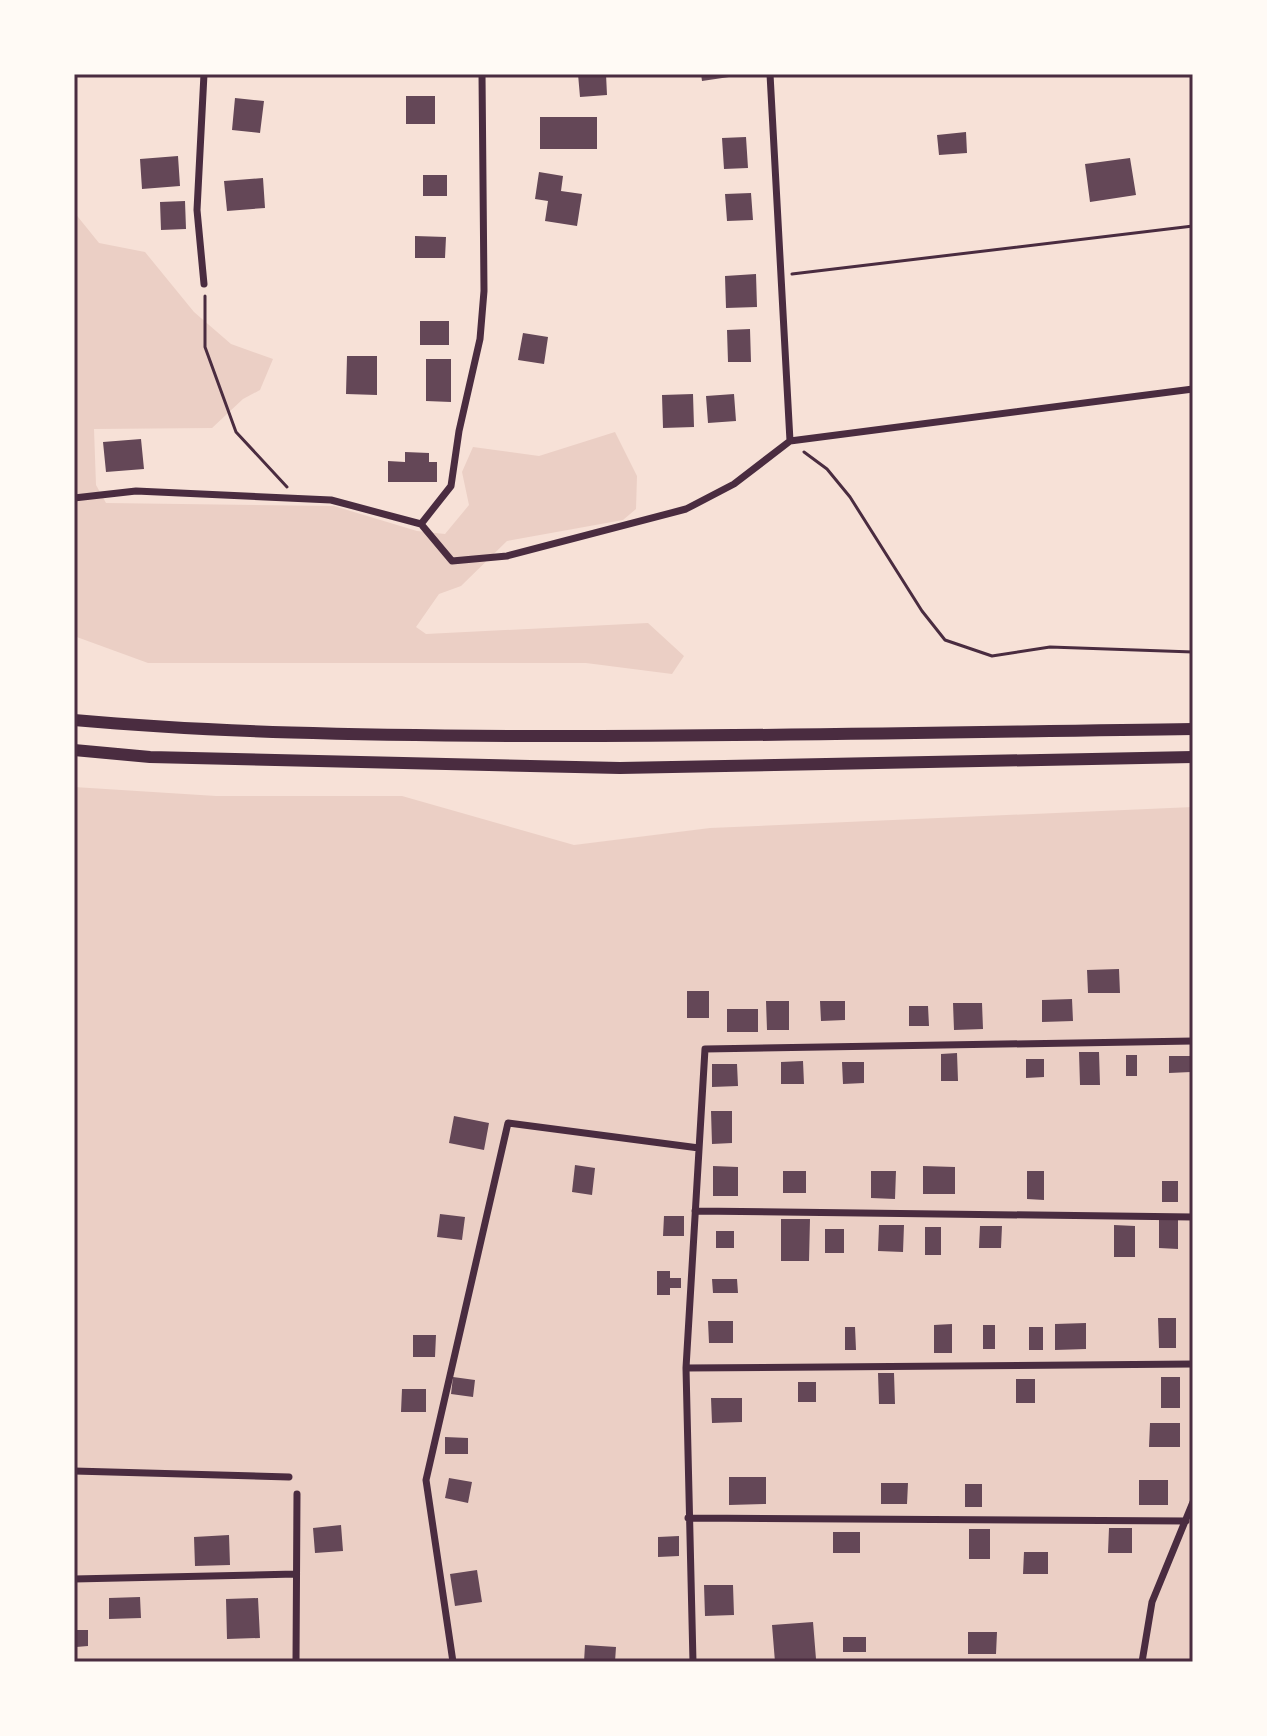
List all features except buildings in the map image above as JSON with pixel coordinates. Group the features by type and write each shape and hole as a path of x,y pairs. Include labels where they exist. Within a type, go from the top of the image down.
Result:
{"highway":[{"path":"74,720 152,727 397,735 614,736 1193,729"},
{"path":"74,750 150,757 620,768 1193,757"}],"street":[{"path":"204,74 197,210 199,258 204,284"},
{"path":"421,524 451,486 459,431 480,339 484,291 482,74"},
{"path":"770,74 790,441"},
{"path":"74,498 136,491 331,500 421,524 452,561 507,556 686,509 734,484 790,441 1193,389"},
{"path":"693,1662 686,1368 705,1049 1193,1041"},
{"path":"453,1662 426,1480 508,1123 699,1148"},
{"path":"695,1211 1193,1217"},
{"path":"686,1368 1193,1364"},
{"path":"74,1471 289,1477"},
{"path":"296,1662 297,1494"},
{"path":"1142,1662 1152,1602 1193,1502"},
{"path":"688,1518 1186,1521"},
{"path":"74,1579 296,1574"}],"path":[{"path":"780,275 1193,226"},
{"path":"204,284 205,347 236,432 297,499"},
{"path":"790,441 827,469 850,497 922,611 945,640 992,656 1050,647 1193,652"}],"shaded area":[{"path":"74,212 99,243 145,252 194,312 231,344 273,359 260,390 243,399 212,428 94,429 96,485 106,503 334,506 417,531 445,534 469,505 462,472 473,447 539,456 615,432 637,476 636,509 623,520 507,541 461,586 439,594 416,627 426,634 648,623 684,656 672,674 586,663 148,663 74,636"},
{"path":"74,787 216,796 402,796 574,845 710,828 1193,807 1193,1662 74,1662"}]}
